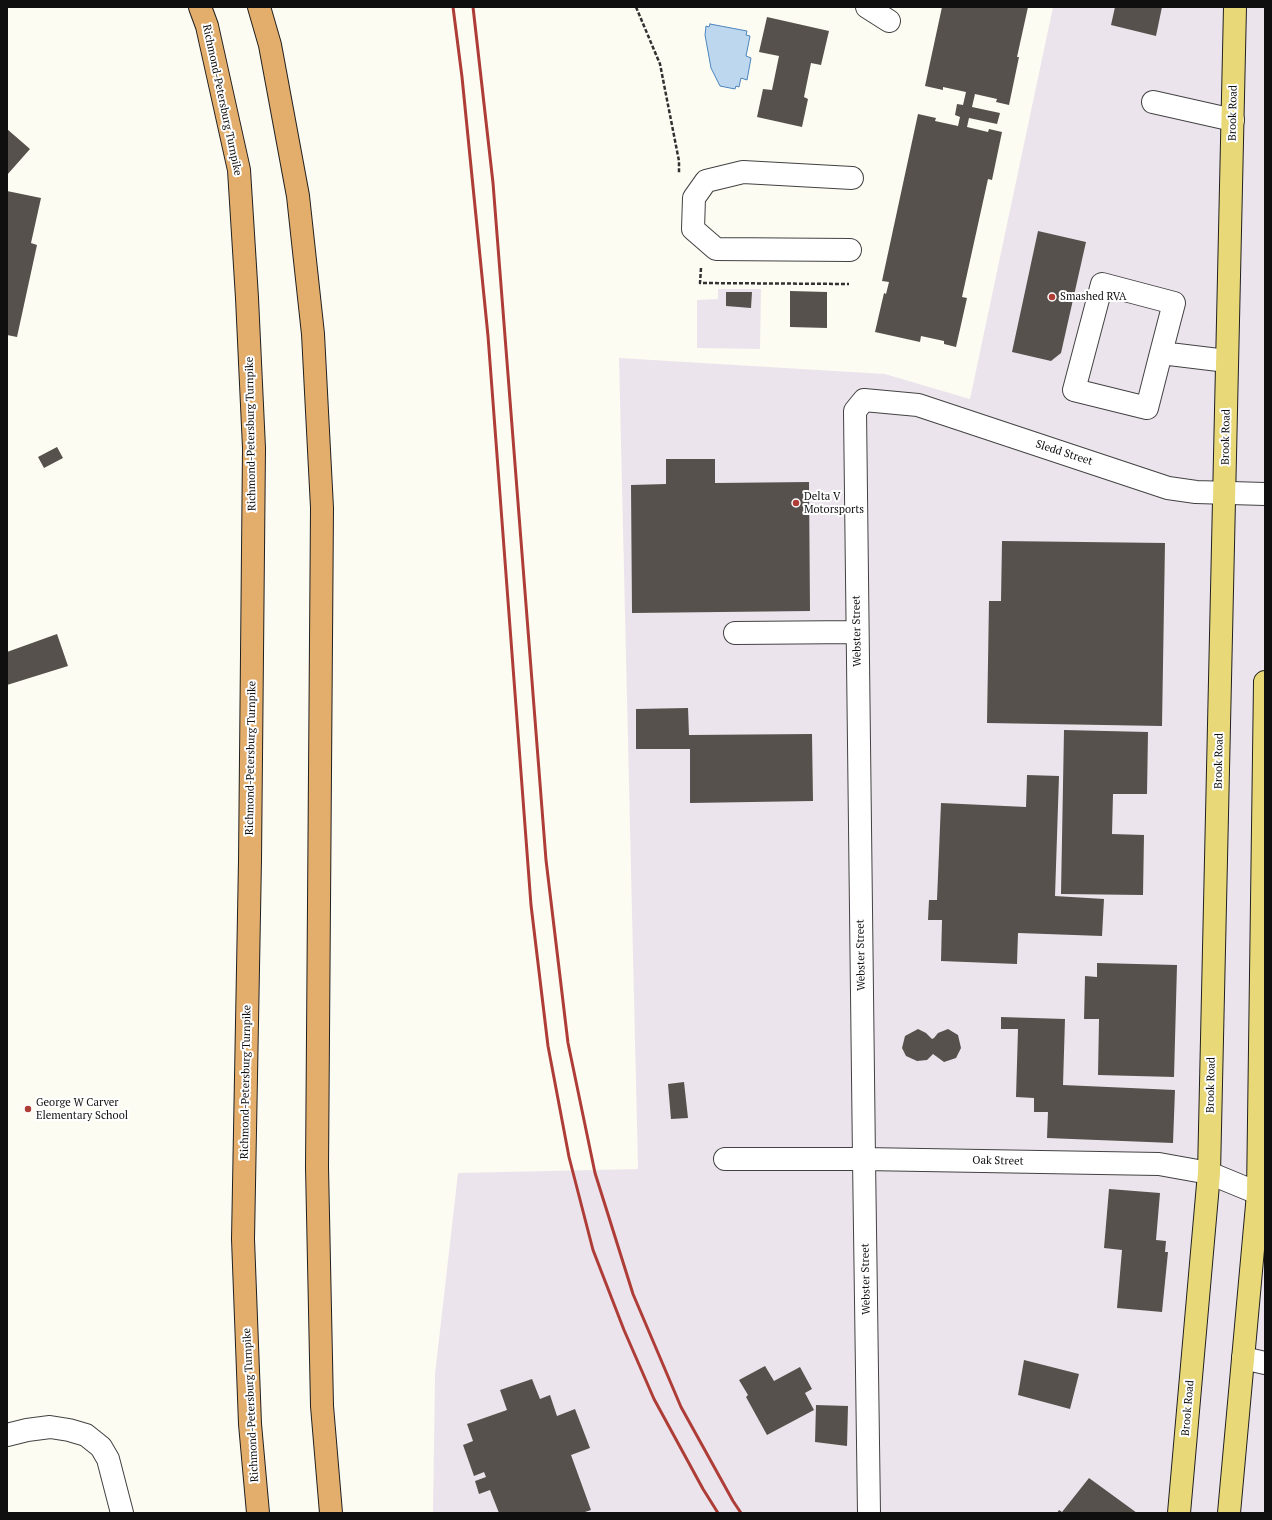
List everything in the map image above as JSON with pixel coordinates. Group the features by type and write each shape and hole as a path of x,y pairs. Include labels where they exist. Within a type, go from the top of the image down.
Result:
{"highway":[{"name":"Richmond-Petersburg Turnpike","path":"200,7 207,26 239,170 248,298 253,424 250,860 243,1239 250,1424 258,1513"},
{"path":"259,7 270,45 298,196 313,334 322,508 317,1167 322,1406 331,1513"}],"main road":[{"name":"Brook Road","path":"1179,1513 1209,1173 1235,7"},
{"path":"1230,1513 1243,1358 1261,1195 1265,682"}],"street":[{"path":"867,7 888,21"},
{"path":"1153,102 1233,120"},
{"path":"850,250 716,249 693,229 694,198 706,181 743,172 852,178"},
{"path":"1102,284 1174,303 1161,354 1147,408 1074,390 1102,284"},
{"path":"1161,354 1227,361"},
{"name":"Sledd Street","path":"864,400 918,405 1168,488 1187,491 1265,494"},
{"name":"Webster Street","path":"864,400 855,410 870,1513"},
{"path":"735,633 857,632"},
{"name":"Oak Street","path":"725,1159 864,1159 1159,1164 1209,1173 1261,1195"},
{"path":"1243,1358 1265,1363"},
{"path":"7,1435 27,1430 50,1427 86,1435 101,1447 108,1458 122,1513"}],"shaded area":[{"path":"1053,7 1265,7 1265,1513 433,1513 435,1374 458,1173 638,1169 619,358 885,374 970,399"},
{"path":"718,289 761,289 760,349 697,348 697,300 718,299"}],"water":[{"path":"710,24 747,31 746,35 750,36 746,56 751,58 747,80 741,78 739,87 736,86 735,89 720,86 711,68 705,35 706,26 709,27"}],"building":[{"path":"942,7 1028,7 1017,57 1019,57 1009,105 996,102 997,99 975,94 972,107 1000,113 997,124 969,118 967,127 988,132 989,129 1002,132 992,180 988,179 962,297 967,298 956,347 944,344 944,341 921,336 920,342 875,332 884,293 886,294 889,282 882,281 918,114 936,118 935,121 958,126 960,117 955,115 957,104 963,105 966,92 943,87 943,90 925,86"},
{"path":"1115,7 1162,7 1156,36 1111,25"},
{"path":"767,17 829,31 821,65 811,63 804,97 808,99 802,127 757,117 763,89 772,90 779,56 759,52"},
{"path":"7,129 30,149 7,175"},
{"path":"7,191 41,198 31,243 37,245 17,337 7,335"},
{"path":"1038,231 1086,242 1061,353 1051,361 1012,352"},
{"path":"790,291 827,292 827,328 790,327"},
{"path":"726,292 752,292 751,308 726,306"},
{"path":"57,447 63,458 44,468 38,457"},
{"path":"666,459 715,459 715,483 809,482 810,611 632,613 631,485 666,484"},
{"path":"1002,541 1165,543 1162,726 987,723 989,601 1001,601"},
{"path":"57,634 68,666 7,685 7,652"},
{"path":"688,708 689,735 812,734 813,801 690,803 690,749 636,749 636,709"},
{"path":"1064,730 1148,732 1147,794 1113,794 1112,834 1144,835 1143,895 1061,894"},
{"path":"1027,775 1059,776 1055,896 1104,899 1102,936 1018,933 1017,964 941,961 942,920 928,920 929,900 937,900 941,803 1026,807"},
{"path":"1097,963 1177,965 1174,1077 1098,1075 1099,1019 1084,1019 1085,976 1097,977"},
{"path":"1001,1017 1065,1019 1063,1085 1175,1090 1173,1143 1047,1138 1048,1112 1034,1112 1034,1098 1016,1097 1018,1029 1001,1029"},
{"path":"918,1029 926,1033 932,1039 938,1033 948,1029 958,1035 961,1048 956,1058 944,1062 933,1054 927,1060 917,1061 906,1056 902,1048 905,1036"},
{"path":"684,1082 688,1118 671,1119 668,1084"},
{"path":"1109,1189 1160,1193 1156,1240 1166,1241 1165,1252 1168,1252 1162,1312 1117,1308 1122,1250 1104,1248"},
{"path":"1024,1360 1079,1374 1070,1409 1018,1395"},
{"path":"765,1366 774,1381 800,1367 812,1389 805,1393 814,1410 767,1435 746,1397 748,1395 739,1380"},
{"path":"532,1379 540,1399 550,1395 557,1416 575,1409 590,1448 571,1455 591,1510 582,1513 499,1513 490,1490 479,1494 475,1481 486,1477 484,1472 474,1476 463,1445 473,1441 467,1424 507,1410 500,1390"},
{"path":"816,1405 848,1406 847,1446 815,1442"},
{"path":"1089,1478 1137,1513 1057,1513 1059,1510 1062,1512"}],"railway":[{"path":"453,7 462,77 488,336 531,905 548,1046 569,1157 593,1250 624,1330 654,1399 703,1489 718,1513"},
{"path":"473,7 493,183 546,860 568,1043 595,1173 633,1294 681,1407 741,1513"}],"place":[{"name":"Smashed RVA","path":"1052,297"},
{"name":"Delta V Motorsports","path":"796,503"},
{"name":"George W Carver Elementary School","path":"28,1109"}]}
